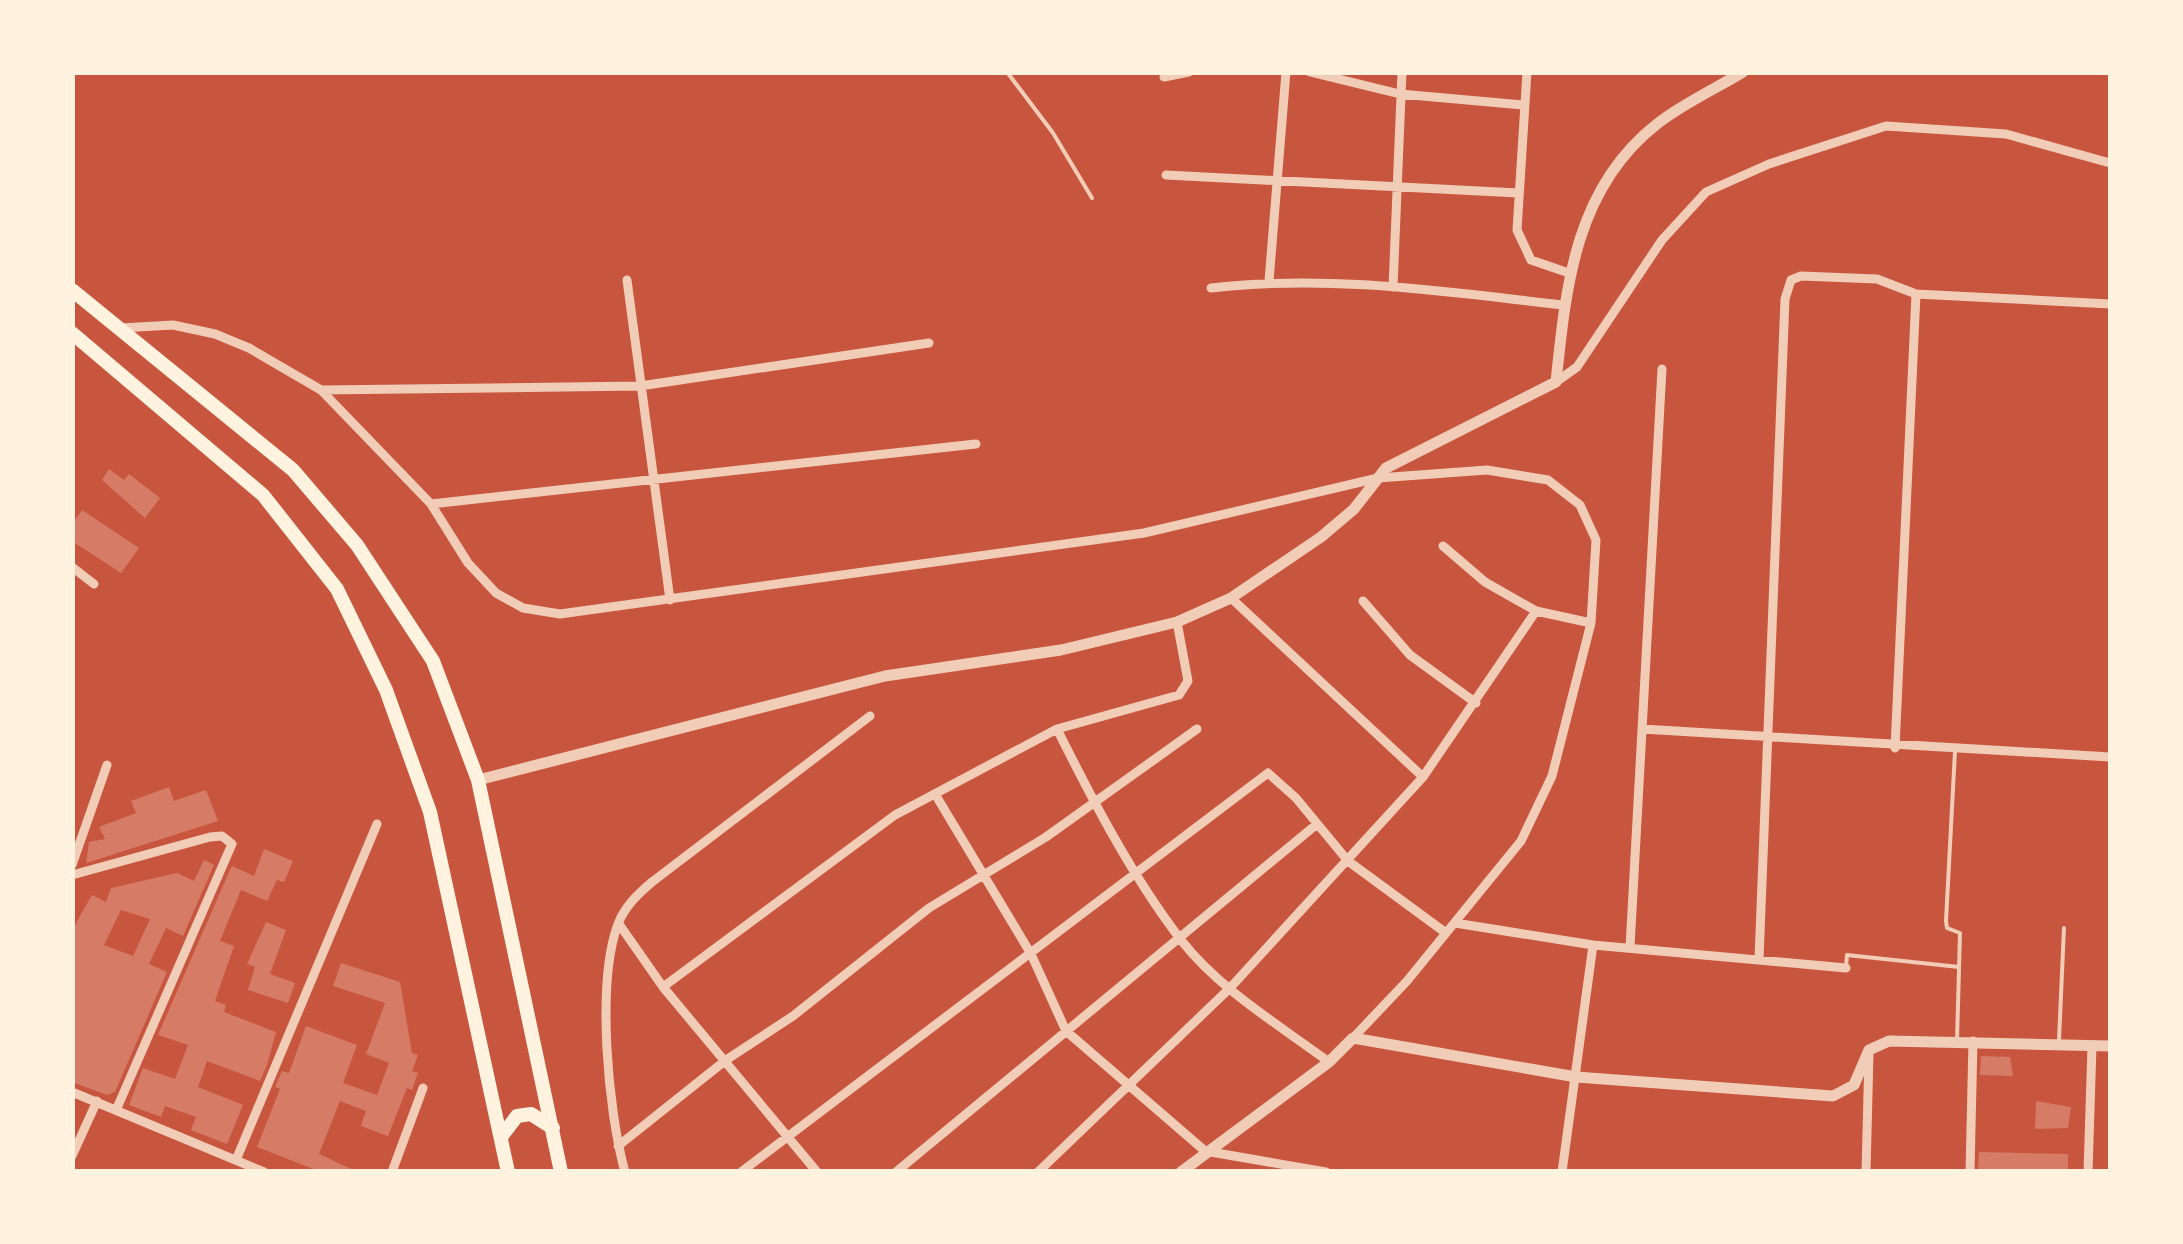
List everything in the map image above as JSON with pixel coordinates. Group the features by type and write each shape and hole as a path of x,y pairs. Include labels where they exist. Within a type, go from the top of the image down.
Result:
{"highway":[{"path":"72,290 293,470 357,545 433,661 478,780 561,1172"},
{"path":"78,339 263,495 336,589 386,690 430,812 508,1172"},
{"path":"500,1138 517,1116 544,1118 553,1129"}],"street":[{"path":"1164,78 1189,72"},
{"path":"1269,282 1286,72"},
{"path":"1310,72 1400,94 1523,105"},
{"path":"1393,287 1402,72"},
{"path":"1527,72 1518,194 1520,244 1532,260 1569,273"},
{"path":"1556,382 1569,273 1590,208 1604,182 1636,142 1660,121 1743,72"},
{"path":"478,780 885,676 1061,650 1177,622 1231,598 1321,537 1354,508 1386,468 1577,368 1662,240 1706,192 1769,164 1886,126 2006,134 2110,163"},
{"path":"1166,175 1518,194"},
{"path":"1759,958 1786,290 1791,280 1815,276 1877,280 1916,294 2110,304"},
{"path":"627,280 670,600"},
{"path":"1211,288 1269,282 1393,287 1564,305"},
{"path":"1895,748 1916,294"},
{"path":"120,328 173,325 215,334 249,348 321,390 431,504 468,563 496,594 524,608 560,614 1144,533 1378,478 1487,470 1548,480 1580,505 1596,540 1591,623 1552,776 1521,842 1446,933 1329,1062 1180,1172"},
{"path":"321,390 640,386 929,343"},
{"path":"1630,948 1662,369"},
{"path":"431,504 976,444"},
{"path":"1443,546 1485,582 1536,612 1591,623"},
{"path":"72,567 94,584"},
{"path":"1231,598 1424,777"},
{"path":"1363,601 1410,655 1476,702"},
{"path":"1038,1172 1230,988 1424,777 1536,612"},
{"path":"663,987 895,815 1056,729 1179,695 1188,682 1177,622"},
{"path":"625,1172 608,1069 608,965 618,924 631,901 652,882 870,716"},
{"path":"1056,729 1094,804 1179,938 1230,988 1329,1062"},
{"path":"618,1146 726,1060 793,1016 928,908 1094,804 1197,729"},
{"path":"1642,729 1895,748 2110,757"},
{"path":"72,865 108,765"},
{"path":"741,1172 1031,954 1076,915 1268,774 1348,861 1446,933"},
{"path":"935,794 1031,954 1066,1030 1128,1089 1205,1151 1326,1172"},
{"path":"236,1160 377,824"},
{"path":"896,1172 1317,824"},
{"path":"72,875 210,837 222,836 232,844 117,1108"},
{"path":"1454,922 1593,945 1846,968"},
{"path":"618,924 663,987 817,1172"},
{"path":"1562,1172 1593,945"},
{"path":"1353,1038 1576,1077 1832,1096 1854,1085 1869,1050 1889,1041 2110,1046"},
{"path":"1970,1172 1973,1041"},
{"path":"2088,1172 2092,1046"},
{"path":"1866,1172 1869,1050"},
{"path":"392,1172 423,1088"},
{"path":"72,1092 264,1172"},
{"path":"72,1156 97,1100"}],"lane":[{"path":"1006,72 1052,133 1092,198"},
{"path":"1955,750 1946,921 1948,928 1960,933 1957,1041"},
{"path":"2058,1045 2064,928"},
{"path":"1846,968 1847,955 1959,967"}],"building":[{"path":"109,469 124,480 129,474 160,498 145,518 102,480"},
{"path":"82,510 139,548 121,573 72,541 72,524"},
{"path":"169,787 174,801 206,790 218,821 86,863 89,842 105,839 99,827 136,813 131,801"},
{"path":"264,849 293,861 284,882 277,880 267,901 241,890 220,941 234,946 215,1001 226,1005 224,1012 276,1032 267,1065 260,1081 207,1061 198,1087 243,1105 227,1144 191,1130 196,1117 165,1106 161,1117 129,1105 143,1068 175,1079 188,1045 158,1035 232,866 254,876"},
{"path":"204,860 214,865 183,936 166,928 149,964 167,972 115,1092 107,1095 72,1082 72,932 92,895 106,902 111,888 177,873 194,881","holes":["121,910 150,919 133,956 104,945"]},
{"path":"266,922 286,930 270,974 295,983 288,1003 248,990 255,967 247,964"},
{"path":"341,963 400,982 412,1053 418,1055 412,1071 418,1073 412,1090 407,1088 388,1136 361,1126 366,1111 340,1101 319,1154 358,1172 321,1172 257,1147 280,1089 275,1087 282,1071 289,1073 306,1026 357,1045 343,1083 377,1095 389,1063 366,1054 385,1003 333,986"},
{"path":"1981,1056 2010,1057 2013,1076 1980,1075"},
{"path":"2036,1101 2071,1107 2068,1128 2035,1129"},
{"path":"1979,1152 2068,1154 2068,1172 1978,1170"}]}
